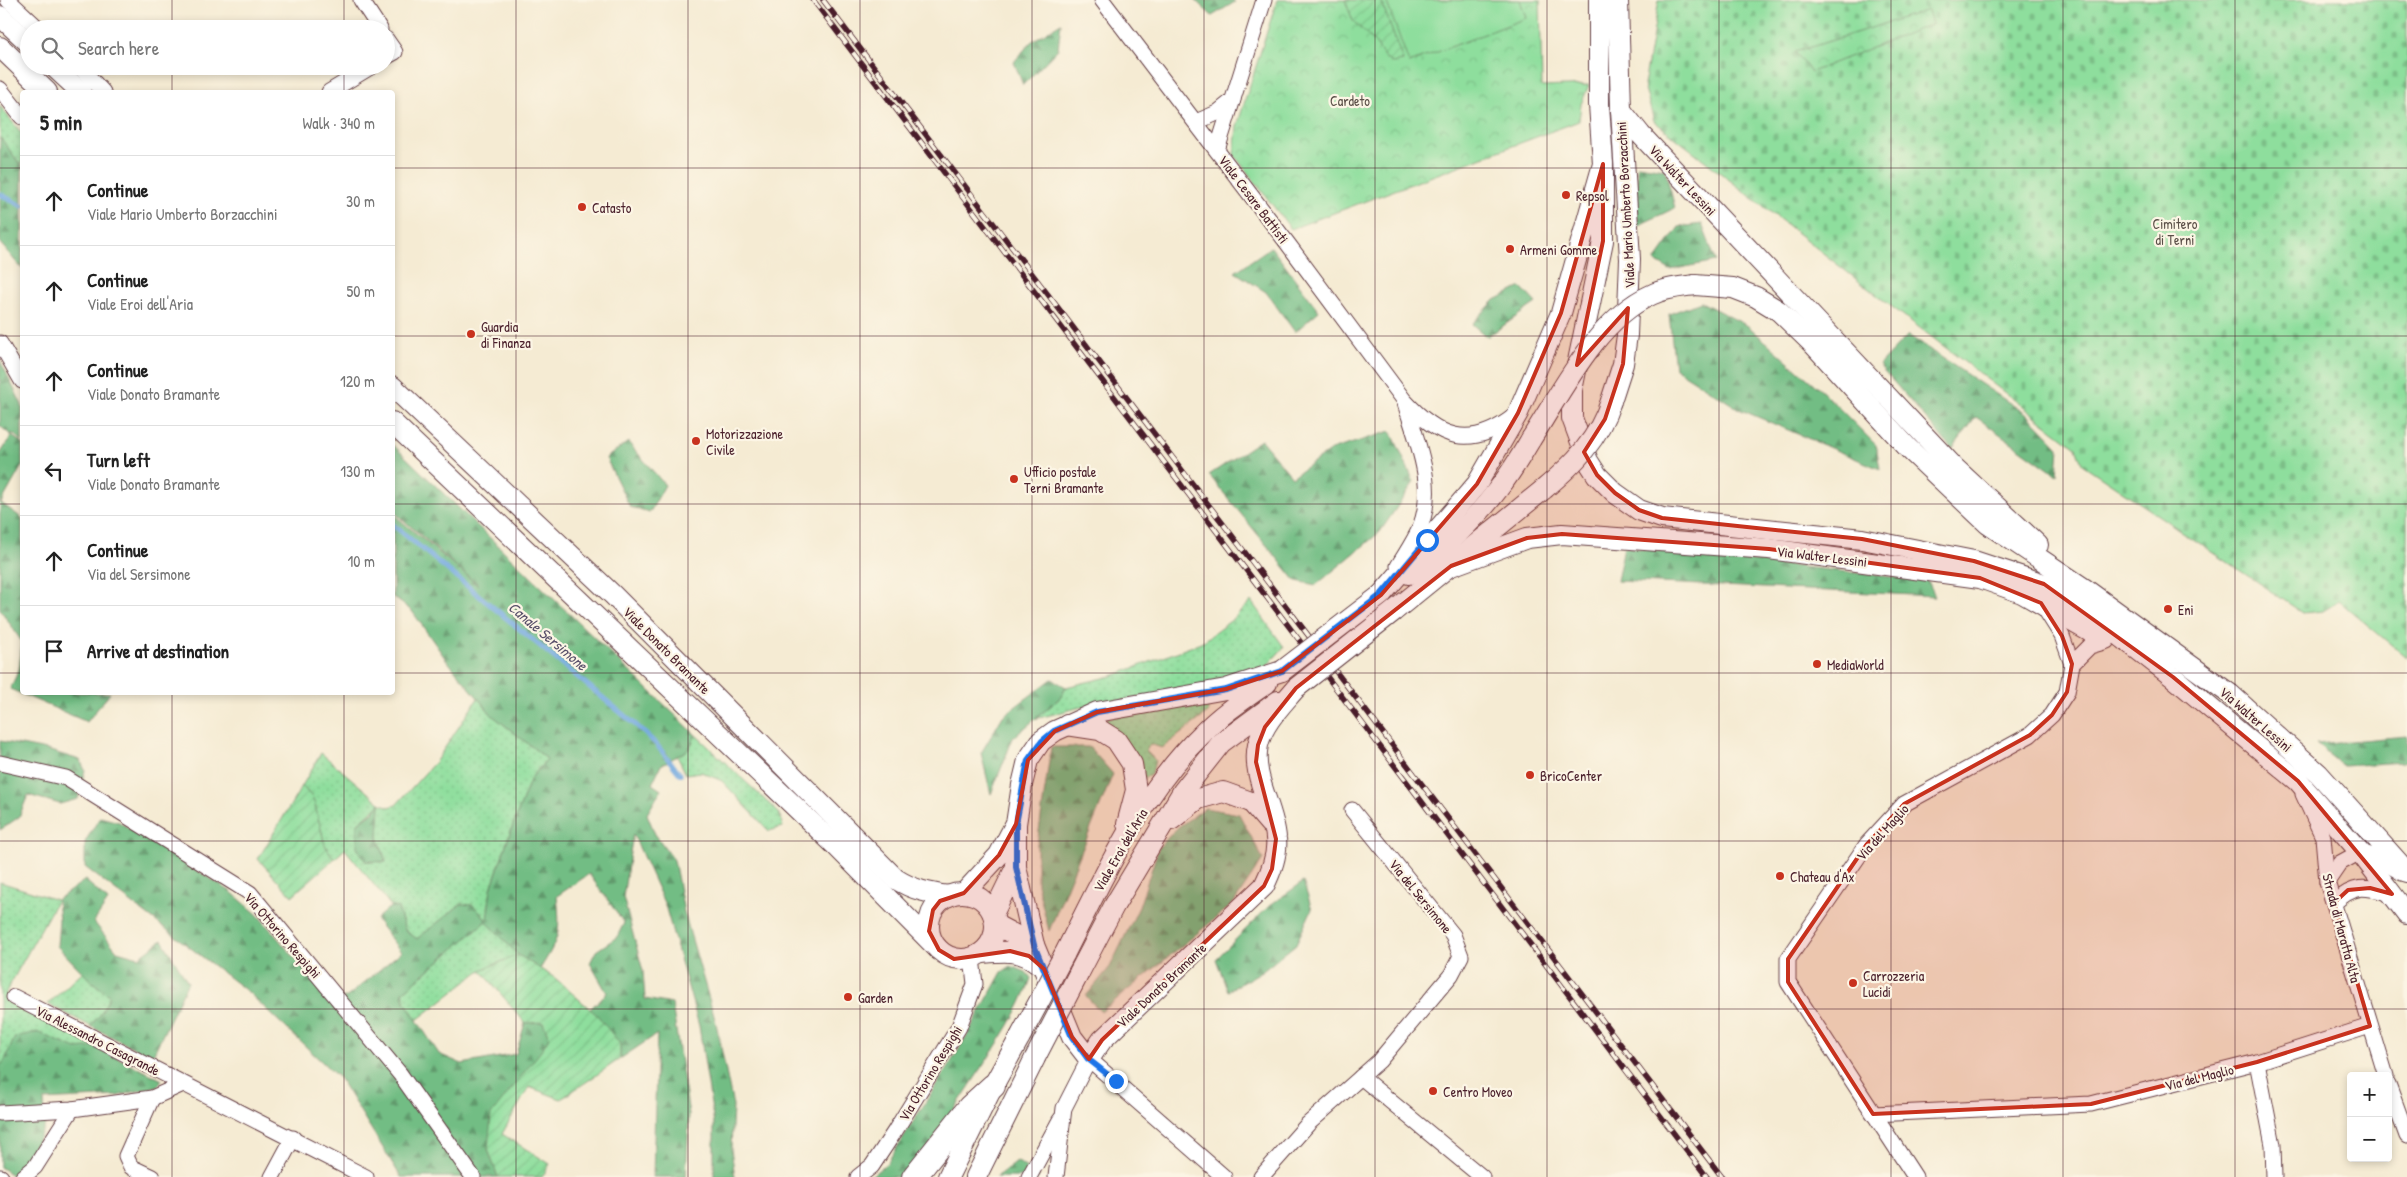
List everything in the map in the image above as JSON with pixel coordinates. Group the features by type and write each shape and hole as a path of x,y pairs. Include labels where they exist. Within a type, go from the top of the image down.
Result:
{"highway":[{"path":"914,1177 970,1107 993,1086"}],"main road":[{"name":"Viale Mario Umberto Borzacchini","path":"1394,611 1433,547 1476,484 1518,413 1561,313 1603,164 1599,104 1599,0"},
{"name":"Viale Mario Umberto Borzacchini","path":"1381,595 1433,547 1544,489 1589,446 1605,419 1623,364 1628,335 1630,259 1621,110 1618,0"},
{"path":"0,16 20,35"},
{"path":"0,47 20,66"},
{"path":"29,75 45,90"},
{"path":"63,75 79,90"},
{"name":"Via Walter Lessini","path":"1621,110 1641,135 1955,468 2085,589"},
{"name":"Via Walter Lessini","path":"1603,164 1602,241 1572,390 1572,418 1588,461 1596,475 1615,493 1639,510 1662,518 1862,539 1974,562 2044,584 2110,628 2173,677 2298,781 2360,852 2407,914"},
{"name":"Via Walter Lessini","path":"1433,547 1470,523 1500,488 1581,361 1619,315 1653,294 1695,285 1716,285 1733,288 1756,297 1778,311 1814,345 1908,448 1988,524 2085,589 2230,694 2319,774 2407,872"},
{"name":"Viale Donato Bramante","path":"395,389 613,595 896,878 909,887 926,893 956,894 981,899 994,919 1034,945"},
{"name":"Viale Donato Bramante","path":"395,425 834,844 938,950 954,959 1018,952 1030,956 1044,969"},
{"name":"Via Walter Lessini","path":"1433,547 1562,534 1769,549 1980,578 2022,593 2042,603 2173,677"},
{"name":"Viale Eroi dell'Aria","path":"948,1177 993,1086 1122,843 1172,769 1200,735 1231,708 1381,595"},
{"name":"Viale Eroi dell'Aria","path":"976,1177 1114,906 1183,791 1221,743 1296,688 1394,611"},
{"path":"1088,1059 1072,1037 1034,945 1016,867 1016,824 1028,760 1042,741 1054,731 1097,712 1226,690 1282,671"},
{"name":"Viale Donato Bramante","path":"1088,1059 1102,1040 1264,886 1272,869 1276,838 1256,762 1258,745 1265,727 1296,688"},
{"path":"1066,725 1100,730 1116,740 1132,764 1136,790 1122,843"},
{"path":"1159,829 1198,799 1223,792 1251,802 1273,827"},
{"path":"938,950 931,936 930,920 933,910 956,894 999,855 1016,824"},
{"path":"977,956 990,945 994,919 1016,867"}],"street":[{"path":"8,0 29,20"},
{"path":"361,0 374,20"},
{"name":"Viale Cesare Battisti","path":"1102,0 1196,122 1404,400 1423,420 1439,430 1457,436 1475,436 1491,432 1518,413"},
{"path":"1217,150 1264,0"},
{"path":"89,75 102,90"},
{"path":"332,90 357,75"},
{"path":"0,89 20,114"},
{"path":"1196,122 1217,113 1233,100"},
{"path":"0,343 20,378"},
{"name":"Viale Cesare Battisti","path":"1404,400 1426,468 1426,501 1433,547"},
{"path":"2042,603 2062,636 2072,664 2090,646 2107,641"},
{"name":"Via del Maglio","path":"1914,1177 1788,982 1788,959 1867,844 1904,804 2030,735 2052,715 2067,692 2072,664"},
{"name":"Via Ottorino Respighi","path":"0,763 66,778 250,893 400,1074 473,1177"},
{"name":"Strada di Maratta Alta","path":"2298,781 2323,837 2327,882 2385,1072"},
{"name":"Via del Sersimone","path":"1261,1177 1308,1124 1379,1061 1451,974 1461,956 1453,935 1352,810"},
{"path":"2327,882 2340,863 2360,852 2376,857 2407,876"},
{"path":"2334,903 2348,890 2370,888 2392,894"},
{"name":"Via Ottorino Respighi","path":"858,1177 872,1166 959,1027 975,984 977,956"},
{"name":"Via Alessandro Casagrande","path":"14,997 366,1177"},
{"name":"Via del Maglio","path":"1873,1114 2091,1104 2257,1062 2370,1026"},
{"path":"1029,1177 1064,1112 1088,1059 1224,1177"},
{"path":"2257,1062 2273,1146 2274,1177"},
{"path":"1361,1077 1482,1177"},
{"name":"Via Alessandro Casagrande","path":"0,1113 72,1109 152,1098 183,1084"},
{"path":"2392,1095 2407,1136"},
{"name":"Via Alessandro Casagrande","path":"152,1098 126,1156 131,1167 152,1177"},
{"path":"23,1177 35,1167 72,1109"},
{"path":"1056,1177 1064,1112"},
{"path":"272,1177 293,1138"}],"highlighted area":[{"path":"1603,164 1603,241 1577,365 1628,308 1623,364 1605,419 1584,452 1597,475 1615,493 1639,510 1662,518 1862,539 1974,561 2044,584 2173,677 2298,781 2392,894 2370,888 2348,890 2334,903 2370,1026 2257,1062 2091,1104 1873,1114 1788,982 1788,959 1867,844 1904,804 2030,735 2052,715 2067,692 2072,664 2062,636 2041,603 1980,578 1769,549 1562,534 1527,538 1451,566 1296,688 1265,727 1258,745 1256,762 1276,839 1272,869 1264,886 1102,1040 1089,1059 1072,1037 1044,969 1029,956 1010,951 954,959 939,950 929,931 933,910 940,901 964,893 999,855 1016,824 1028,760 1055,731 1097,712 1226,689 1282,671 1381,595 1477,484 1518,413 1561,313"}],"green space":[{"path":"1195,0 1233,0 1235,2 1212,16"},
{"name":"Cardeto","path":"1277,0 1540,0 1542,87 1589,85 1581,104 1579,121 1291,229 1234,155 1237,126"},
{"path":"1345,0 1381,0 1403,61 1392,63 1385,58 1374,41 1353,21"},
{"path":"1386,0 1520,0 1526,18 1409,63"},
{"name":"Cimitero di Terni","path":"1659,0 2407,0 2407,658 2339,601 2323,611 2303,613 2082,464 2076,447 1883,300 1654,121 1644,85"},
{"path":"1928,10 1932,24 1811,72 1795,52"},
{"path":"1061,23 1058,49 1023,85 1014,62 1031,42"},
{"path":"0,106 20,131 20,164 0,137"},
{"path":"0,137 20,164 20,267 0,243"},
{"path":"1637,165 1665,169 1675,208 1637,226"},
{"path":"1702,224 1716,261 1670,270 1655,261 1679,227"},
{"path":"1271,247 1319,311 1295,332 1266,292 1235,272"},
{"path":"1521,287 1536,303 1487,337 1472,324 1495,300"},
{"path":"1701,302 1748,326 1825,394 1876,445 1880,469 1739,409 1675,368 1669,314"},
{"path":"1908,335 2029,416 2059,447 2057,475 1976,417 1952,449 1879,365"},
{"path":"0,360 20,401 20,439 12,433 12,436 0,426"},
{"path":"1391,431 1414,482 1380,532 1316,585 1296,581 1209,475 1261,440 1292,477 1331,450"},
{"path":"12,436 20,442 20,470 1,503 20,517 20,639 0,609 0,454"},
{"path":"628,442 665,485 650,512 630,507 606,458"},
{"path":"395,447 696,735 688,750 661,765 652,784 661,790 647,814 655,834 674,860 684,912 716,1023 733,1106 731,1149 735,1177 714,1177 714,1124 699,1026 665,905 633,834 623,897 643,971 645,999 672,1004 689,1115 686,1177 653,1177 657,1034 620,1059 620,1044 590,1009 607,993 590,963 596,951 617,937 624,923 589,874 557,896 559,918 557,935 540,969 518,955 486,921 403,992 405,1002 439,1054 462,1064 516,1054 525,1023 543,1022 549,1037 488,1149 498,1177 401,1177 340,1079 248,992 85,867 85,842 100,817 119,822 230,891 257,914 330,999 347,997 401,952 376,919 391,906 398,908 405,930 417,939 461,904 473,905 487,920 491,889 509,836 531,778 547,759 492,715 445,658 412,611 395,598 395,516 478,585 395,513"},
{"path":"1624,547 1928,581 1935,596 1617,581"},
{"path":"1251,601 1284,647 1263,670 1198,689 1085,706 1035,719 1061,697 1066,687 1112,676 1201,643 1233,619"},
{"path":"20,661 20,693 10,689 19,670"},
{"path":"1052,679 1066,687 1061,697 1013,738 991,794 981,753 1003,716"},
{"path":"24,695 108,695 87,722"},
{"path":"478,698 492,715 547,759 531,778 491,889 487,921 518,955 481,970 417,1020 405,1002 403,992 486,921 461,904 417,939 405,930 398,908 391,906 345,849 334,859 325,845 313,798 302,786 321,753 380,803 389,807 396,805 436,761","holes":["380,804 378,837 386,862 365,861 357,824"]},
{"path":"1205,701 1209,712 1162,748 1150,744 1146,751 1155,760 1152,773 1142,780 1106,723 1107,718"},
{"path":"696,735 779,813 783,827 769,831 722,781 701,772 686,774 677,756 688,750"},
{"path":"2407,736 2407,761 2402,762 2343,766 2316,744"},
{"path":"0,741 47,750 80,760 85,770 78,799 60,804 28,795 19,817 0,830"},
{"path":"1051,747 1089,747 1113,774 1049,931 1037,884 1037,845"},
{"path":"302,786 313,798 325,845 334,859 292,896 258,859"},
{"path":"380,803 378,837 386,862 365,861 357,847 357,824 373,812"},
{"path":"1205,808 1239,814 1263,859 1233,904 1101,1012 1086,996 1110,967 1139,907 1159,847 1178,827"},
{"path":"85,880 108,901 94,922 117,951 139,957 162,940 188,982 152,1057 90,1026 100,1015 110,996 90,980 57,946 59,920 57,900"},
{"path":"0,882 57,900 6,992 10,1003 162,1080 158,1086 0,1103"},
{"path":"1303,882 1312,909 1296,944 1264,970 1228,991 1216,959 1270,905"},
{"path":"518,955 555,978 598,1016 620,1044 620,1059 561,1099 529,1087 502,1134 550,1164 542,1177 498,1177 488,1149 491,1115 541,1051 549,1037 543,1022 525,1023 481,970"},
{"path":"1011,966 1026,972 1031,978 1026,991 1015,1015 1001,1038 944,1125 907,1177 870,1177 887,1163 958,1051 1002,972"},
{"path":"82,972 110,996 100,1015 90,1026 48,1004"},
{"path":"37,1032 76,1049 96,1047 162,1080 158,1086 117,1096 44,1100 45,1125 29,1159 12,1175 0,1167 0,1066 4,1062 15,1037"},
{"path":"1017,1161 1039,1177 996,1177"}],"waterway":[{"name":"Canale Sersimone","path":"0,194 20,205"},
{"name":"Canale Sersimone","path":"395,526 637,726 656,744 680,774"}],"railway":[{"path":"813,0 1707,1177"},
{"path":"823,0 1722,1177"}],"place":[{"name":"Repsol","path":"1566,195"},
{"name":"Catasto","path":"582,207"},
{"name":"Armeni Gomme","path":"1510,249"},
{"name":"Guardia di Finanza","path":"471,334"},
{"name":"Motorizzazione Civile","path":"696,441"},
{"name":"Ufficio postale Terni Bramante","path":"1014,479"},
{"name":"Eni","path":"2168,609"},
{"name":"MediaWorld","path":"1817,664"},
{"name":"BricoCenter","path":"1530,775"},
{"name":"Chateau d'Ax","path":"1780,876"},
{"name":"Carrozzeria Lucidi","path":"1853,983"},
{"name":"Garden","path":"848,997"},
{"name":"Centro Moveo","path":"1433,1091"}],"route":[{"path":"1116,1081 1088,1059 1072,1037 1034,945 1016,867 1016,824 1028,760 1042,741 1054,731 1097,712 1226,690 1282,671 1381,595 1427,540"}]}
